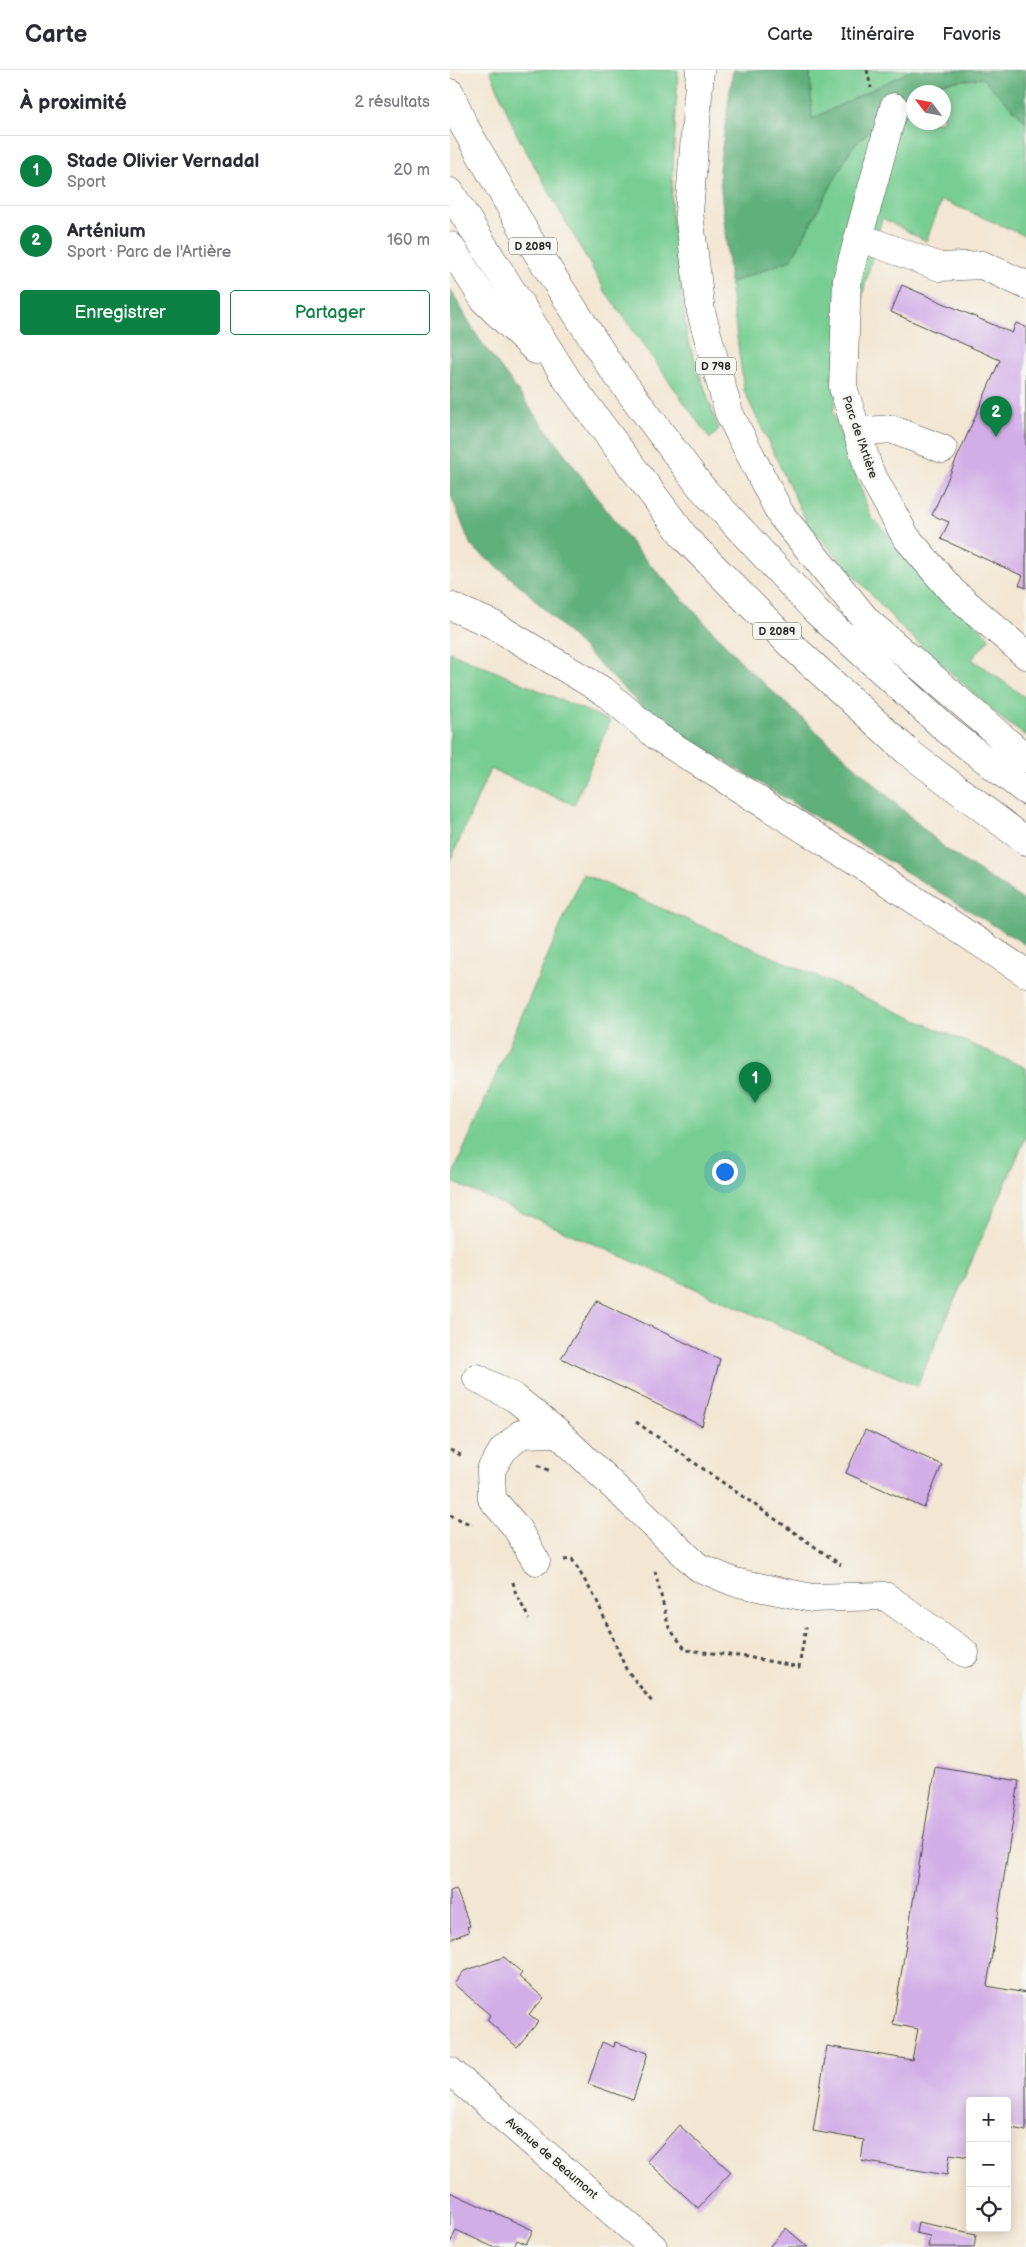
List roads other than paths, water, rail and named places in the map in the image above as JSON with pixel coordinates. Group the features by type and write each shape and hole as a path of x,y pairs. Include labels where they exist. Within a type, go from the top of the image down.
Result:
{"main road":[{"name":"D 798","path":"700,70 689,213 701,312 729,413 781,515 866,621 1026,758"},
{"name":"D 2089","path":"450,93 463,124 533,246 609,364 701,487 816,611 947,730 1026,791"},
{"name":"Parc de l'Artière","path":"894,107 847,280 843,387 869,470 906,537 952,591 1026,655"},
{"name":"D 2089","path":"450,192 568,381 687,540 793,648 908,752 1026,841"},
{"path":"859,237 940,267 982,265 1026,285"},
{"path":"450,246 485,301 568,381"},
{"path":"857,432 890,429 943,449"},
{"path":"450,606 492,624 604,692 658,737 866,868 1025,973"},
{"path":"478,1378 515,1398 558,1433 698,1567 734,1582 812,1598 885,1596 966,1652"},
{"path":"536,1561 516,1527 492,1499 491,1470 503,1450 521,1434 558,1433"},
{"name":"Avenue de Beaumont","path":"450,2071 653,2247"}],"place":[{"name":"Arténium","path":"996,437"},
{"name":"Stade Olivier Vernadal","path":"755,1103"}]}
